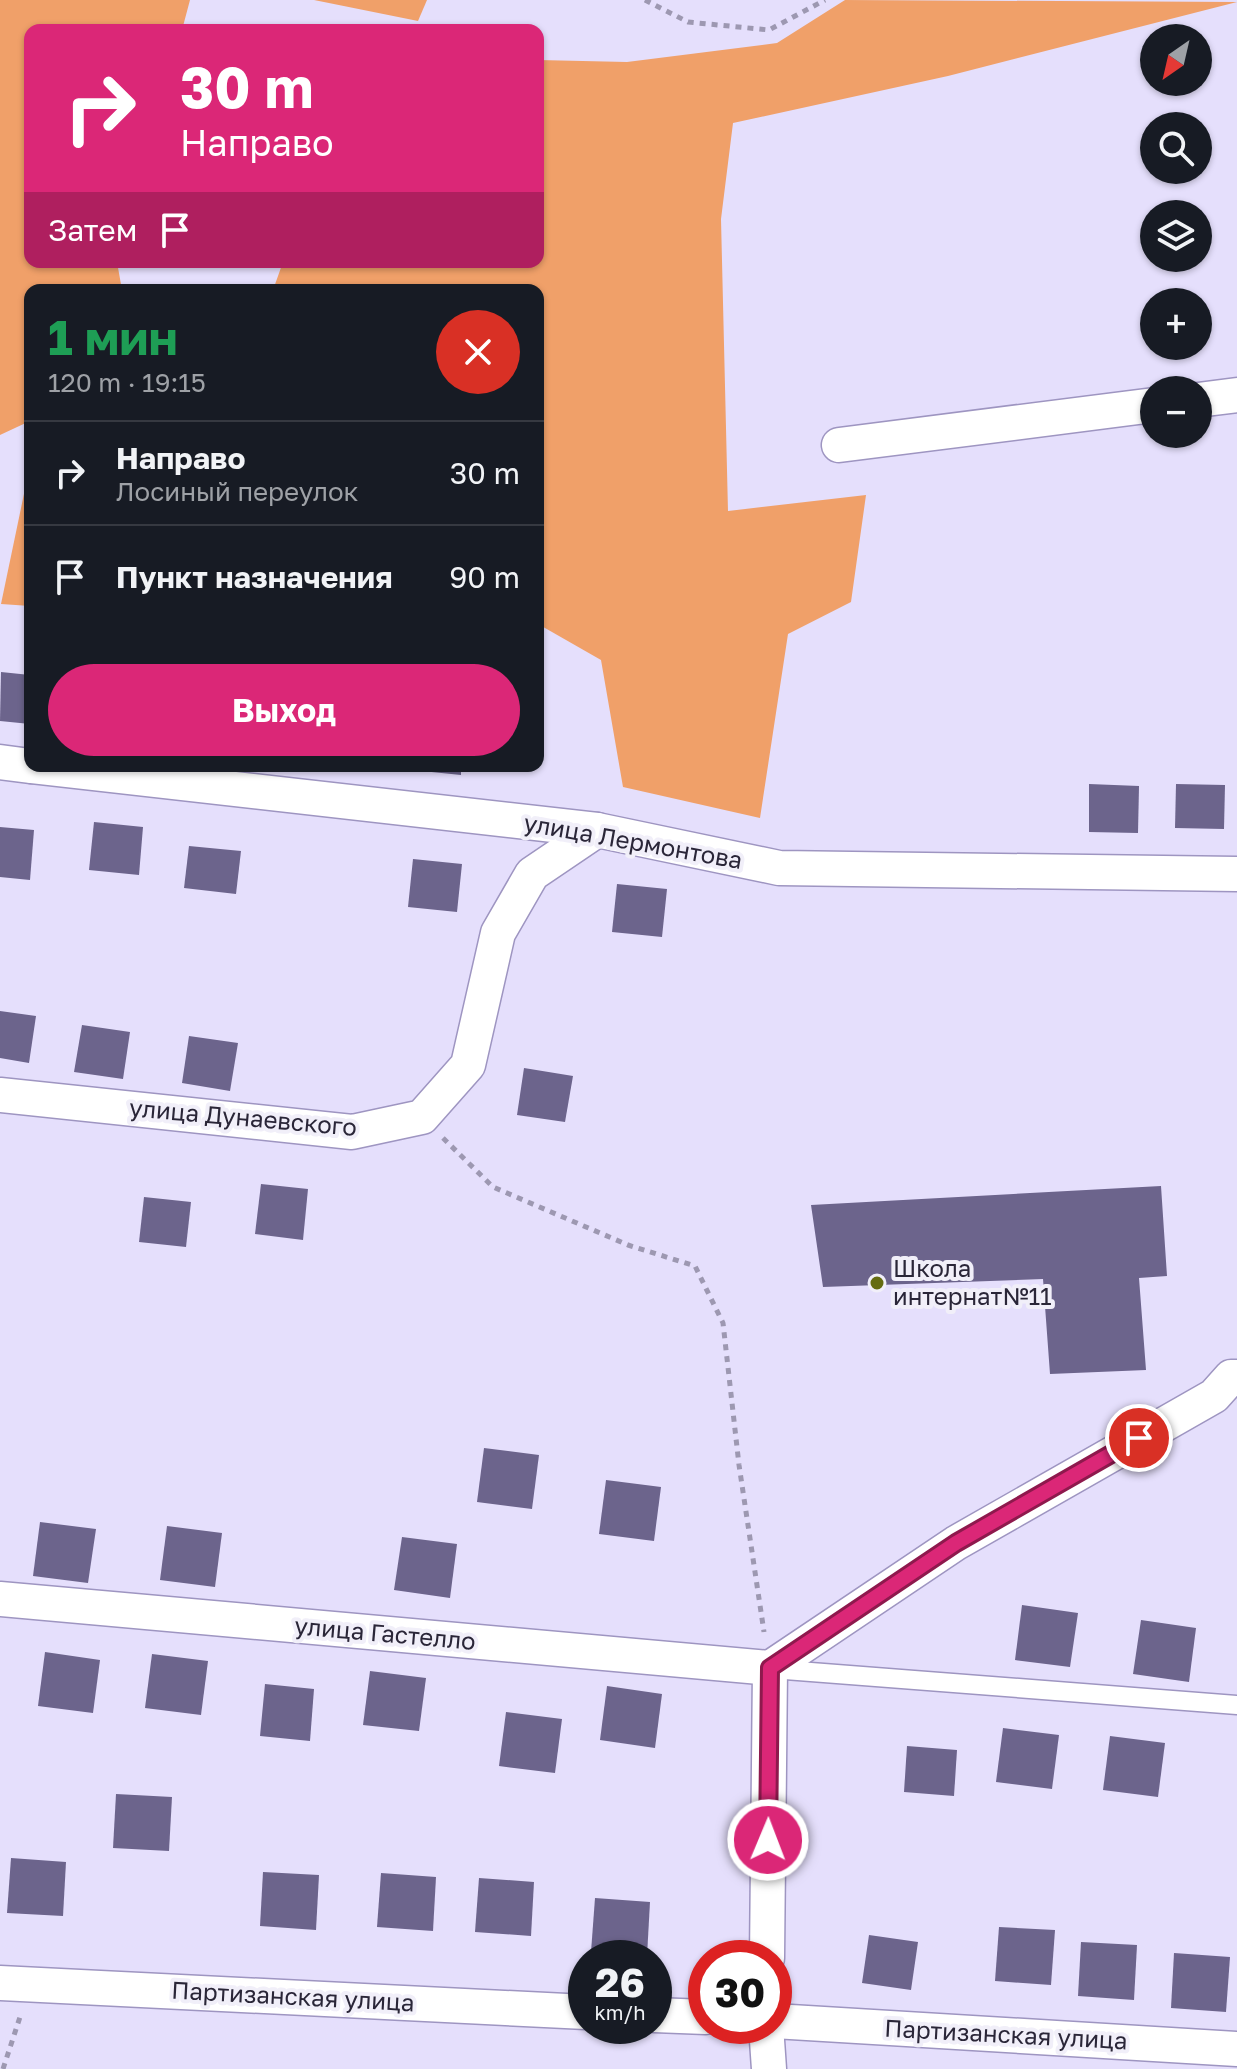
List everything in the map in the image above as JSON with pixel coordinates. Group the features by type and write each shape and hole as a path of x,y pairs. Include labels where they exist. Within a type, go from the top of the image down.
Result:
{"street":[{"path":"1212,398 1237,395"},
{"path":"839,445 1140,407"},
{"name":"улица Лермонтова","path":"0,762 24,765"},
{"name":"улица Лермонтова","path":"84,772 597,830 779,868 1237,874"},
{"path":"422,1117 468,1065 498,933 532,874 597,830"},
{"name":"улица Дунаевского","path":"0,1095 352,1132 422,1117"},
{"path":"767,1940 770,1668 956,1543 1214,1396 1231,1377 1237,1377"},
{"name":"улица Гастелло","path":"0,1599 770,1668"},
{"name":"Партизанская улица","path":"15,1984 568,2011"},
{"name":"Партизанская улица","path":"792,2022 1237,2049"},
{"path":"767,2044 769,2069"}],"lane":[{"path":"770,1668 1237,1705"}],"path":[{"path":"645,0 688,22 769,30 825,0"},
{"path":"422,1117 493,1187 628,1245 695,1266 723,1323 739,1465 770,1668"},
{"path":"3,2069 15,1984"}],"shaded area":[{"path":"0,0 190,0 184,24 24,24 24,268 118,268 121,284 24,284 24,424 0,435"},
{"path":"314,0 427,0 418,21"},
{"path":"845,0 1237,2 1151,24 1140,24 1140,27 948,76 733,123 721,219 728,511 866,495 851,602 788,634 760,818 623,787 601,660 544,627 544,284 275,284 281,268 544,268 544,60 627,62 777,43"},
{"path":"24,494 24,606 1,604"}],"building":[{"path":"1,672 24,674 24,723 0,721"},
{"path":"432,772 461,772 461,775"},
{"path":"1089,784 1139,786 1138,833 1089,832"},
{"path":"1176,784 1225,785 1224,829 1175,828"},
{"path":"94,822 143,827 139,875 89,870"},
{"path":"0,827 34,830 30,880 0,877"},
{"path":"189,846 241,851 236,894 184,888"},
{"path":"413,859 462,864 457,912 408,907"},
{"path":"617,884 667,889 662,937 612,932"},
{"path":"0,1011 36,1016 29,1063 0,1058"},
{"path":"82,1025 130,1032 123,1079 74,1072"},
{"path":"189,1036 238,1043 230,1091 182,1083"},
{"path":"524,1068 573,1076 565,1122 517,1115"},
{"path":"261,1184 308,1189 303,1240 255,1234"},
{"name":"Школа интернат№11","path":"1161,1186 1167,1276 1139,1278 1146,1370 1050,1374 1043,1279 823,1287 811,1205"},
{"path":"144,1197 191,1202 186,1247 139,1242"},
{"path":"484,1448 539,1455 532,1509 477,1502"},
{"path":"606,1480 661,1487 654,1541 599,1534"},
{"path":"40,1522 96,1529 88,1583 33,1576"},
{"path":"167,1526 222,1533 215,1587 160,1580"},
{"path":"402,1537 457,1544 450,1598 394,1590"},
{"path":"1022,1605 1078,1613 1070,1667 1015,1660"},
{"path":"1141,1620 1196,1628 1189,1682 1133,1674"},
{"path":"45,1652 100,1660 93,1713 38,1706"},
{"path":"152,1654 208,1661 201,1715 145,1708"},
{"path":"370,1671 426,1678 419,1731 363,1725"},
{"path":"265,1684 314,1689 310,1741 260,1736"},
{"path":"607,1686 662,1694 655,1748 600,1740"},
{"path":"506,1712 562,1719 555,1773 499,1766"},
{"path":"1003,1728 1059,1735 1052,1789 996,1782"},
{"path":"1110,1736 1165,1743 1158,1797 1103,1790"},
{"path":"907,1746 957,1750 954,1796 904,1792"},
{"path":"116,1794 172,1797 169,1851 113,1848"},
{"path":"11,1858 66,1862 63,1916 7,1913"},
{"path":"263,1872 319,1875 316,1930 260,1926"},
{"path":"381,1873 436,1877 433,1931 377,1927"},
{"path":"479,1878 534,1882 531,1936 475,1932"},
{"path":"595,1898 650,1902 648,1940 592,1940"},
{"path":"999,1927 1055,1930 1051,1985 995,1981"},
{"path":"869,1935 918,1942 911,1990 862,1983"},
{"path":"1081,1942 1137,1945 1134,2000 1078,1996"},
{"path":"1174,1953 1230,1957 1226,2012 1171,2008"}],"place":[{"name":"Школа интернат№11","path":"877,1283"}],"route":[{"path":"768,1840 770,1668 956,1543 1139,1438"}]}
